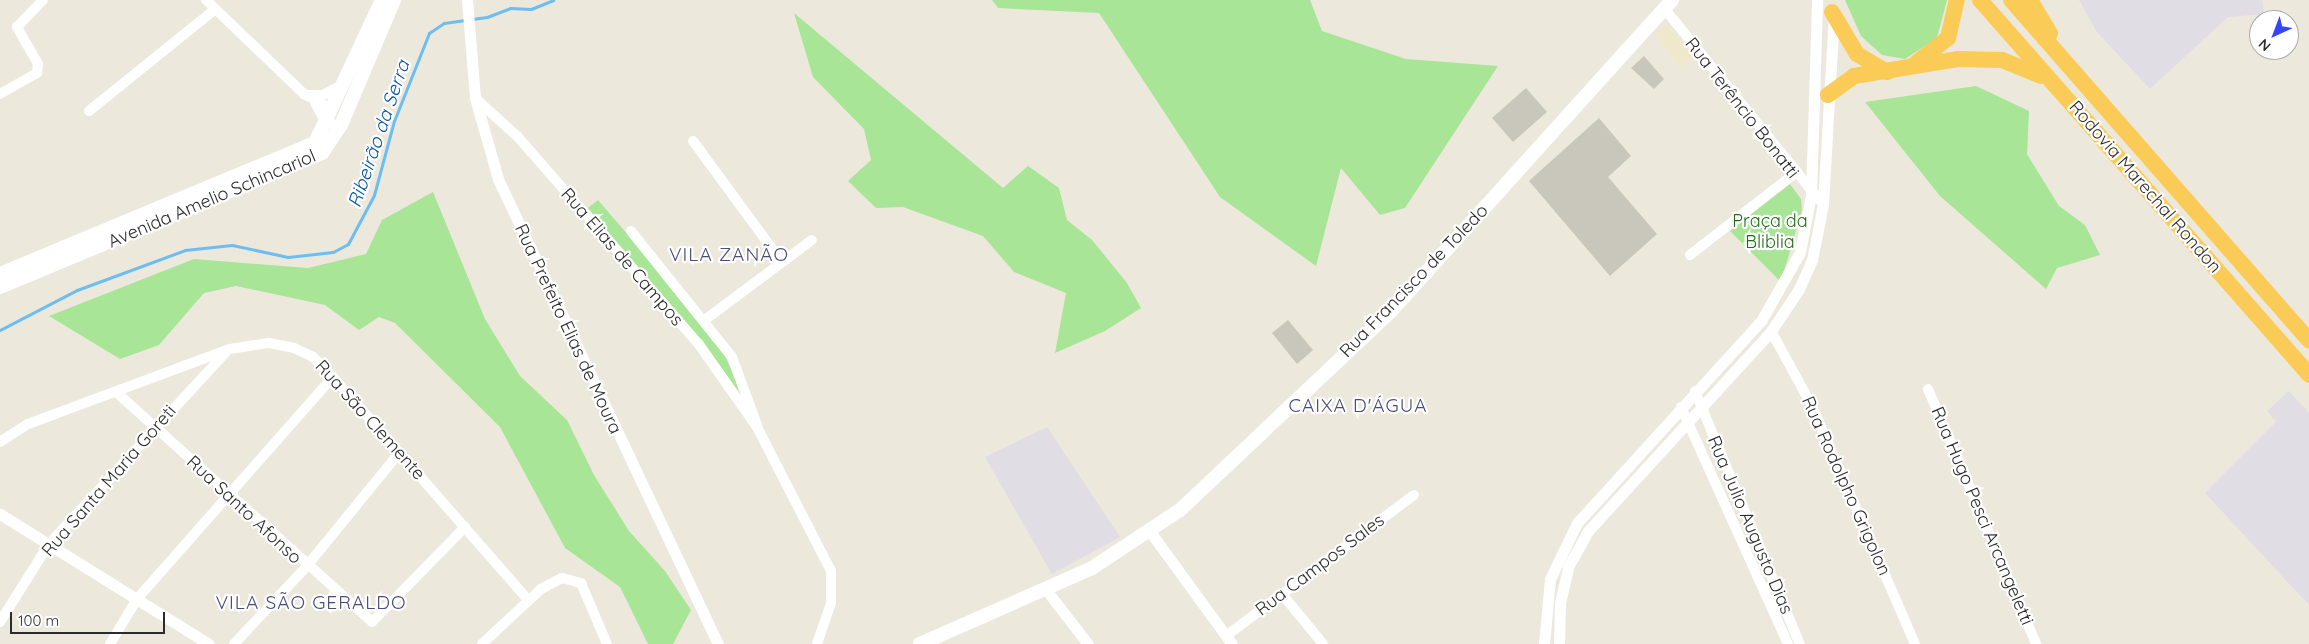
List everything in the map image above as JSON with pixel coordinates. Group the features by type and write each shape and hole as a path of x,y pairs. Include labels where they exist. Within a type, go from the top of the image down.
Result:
{"highway":[{"path":"1912,66 1948,38 1957,0"},
{"name":"Rodovia Marechal Rondon","path":"1980,0 2309,375"},
{"name":"Rodovia Marechal Rondon","path":"2012,0 2309,341"},
{"path":"2030,0 2068,65"},
{"path":"1829,7 1857,54 1888,72"},
{"path":"1828,95 1845,79 1958,59 2002,60 2024,65 2053,83"}],"main road":[{"name":"Avenida Amelio Schincariol","path":"0,274 297,154 315,143 328,122 333,103 382,0"},
{"name":"Avenida Amelio Schincariol","path":"0,287 313,159 336,136 394,0"},
{"name":"Rua Francisco de Toledo","path":"920,644 1047,591 1151,533 1392,310 1668,4"},
{"path":"317,102 328,122"}],"street":[{"path":"0,94 32,78 38,69 17,27 43,0"},
{"path":"206,0 213,11 304,94 317,102 333,103 354,96"},
{"name":"Rua Prefeito Elias de Moura","path":"467,0 475,98 498,178 718,644"},
{"path":"1544,644 1547,600 1558,556 1603,490 1761,321 1786,283 1800,252 1811,195 1817,0"},
{"name":"Rua Terêncio Bonatti","path":"1668,4 1794,174 1811,195 1823,204"},
{"path":"1559,644 1560,603 1576,550 1612,502 1771,331 1799,289 1812,260 1823,204 1828,95 1829,7"},
{"path":"89,111 213,11"},
{"path":"304,94 324,95 342,85"},
{"name":"Rua Elias de Campos","path":"475,98 518,137 698,343 757,427 831,571 831,603 817,644"},
{"path":"692,141 782,262"},
{"path":"1690,255 1794,174"},
{"name":"Rua Elias de Campos","path":"632,231 706,320 732,357 751,399 757,427"},
{"path":"706,320 812,240"},
{"name":"Rua Rodolpho Grigolon","path":"1771,331 1812,406 1915,644"},
{"name":"Rua São Clemente","path":"0,442 28,424 230,349 269,343 294,348 313,357 333,377 528,600"},
{"name":"Rua Santa Maria Goreti","path":"0,622 49,544 154,427 230,349"},
{"path":"110,644 137,599 230,496 333,377"},
{"name":"Rua Hugo Pesci Arcangeletti","path":"1928,388 2036,644"},
{"name":"Rua Julio Augusto Dias","path":"1695,391 1800,644"},
{"name":"Rua Santo Afonso","path":"116,392 306,567 376,622 464,527"},
{"name":"Rua Julio Augusto Dias","path":"1681,407 1689,418 1788,644"},
{"path":"234,644 306,567 400,453"},
{"name":"Rua Campos Sales","path":"1229,640 1282,594 1414,495"},
{"path":"0,514 209,644"},
{"path":"1151,533 1229,640"},
{"path":"485,643 528,600 554,580 580,584 607,644"},
{"path":"1047,591 1088,644"},
{"path":"1282,594 1323,644"}],"shaded area":[{"path":"2079,0 2262,0 2263,10 2249,10 2249,15 2228,17 2150,89 2097,32"},
{"path":"1667,25 1693,56 1680,67 1655,34"},
{"path":"2289,391 2309,413 2309,605 2205,493 2276,422 2267,411"},
{"path":"1047,427 1120,537 1052,574 985,457"}],"green space":[{"path":"992,0 1310,0 1322,31 1406,59 1498,66 1405,208 1380,215 1341,168 1316,266 1220,197 1099,13 998,8"},
{"path":"1845,0 1947,0 1937,38 1905,59 1882,55 1861,36"},
{"path":"794,13 1003,188 1028,166 1059,188 1067,220 1092,240 1127,283 1141,308 1105,331 1055,353 1066,293 1014,272 983,236 903,207 876,208 848,181 871,160 864,129 813,77"},
{"path":"1976,86 2029,111 2027,154 2059,206 2085,225 2100,255 2057,268 2046,289 1940,196 1865,102"},
{"name":"Praça da Bliblia","path":"1790,184 1801,199 1802,210 1781,282 1730,231"},
{"path":"433,192 485,319 520,376 567,420 594,475 629,531 665,571 691,610 673,644 648,644 620,587 565,548 500,427 395,323 379,317 359,330 325,305 236,286 204,293 159,345 120,359 49,316 194,259 308,268 366,254 382,220"},
{"path":"598,200 700,319 726,358 746,402 707,348 588,208"}],"building":[{"path":"1644,56 1664,79 1654,89 1631,68"},
{"path":"1526,88 1547,112 1513,142 1492,118"},
{"path":"1599,118 1631,156 1608,177 1657,234 1610,276 1529,181"},
{"path":"1288,320 1313,350 1297,364 1272,333"}],"waterway":[{"name":"Ribeirão da Serra","path":"0,330 77,290 185,250 232,245 288,257 333,252 348,244 374,195 394,121 429,33 444,23 487,17 510,8 531,9 553,0"}],"district":[{"name":"VILA ZANÃO","path":"729,255"},
{"name":"CAIXA D'ÁGUA","path":"1358,406"},
{"name":"VILA SÃO GERALDO","path":"311,603"}]}
